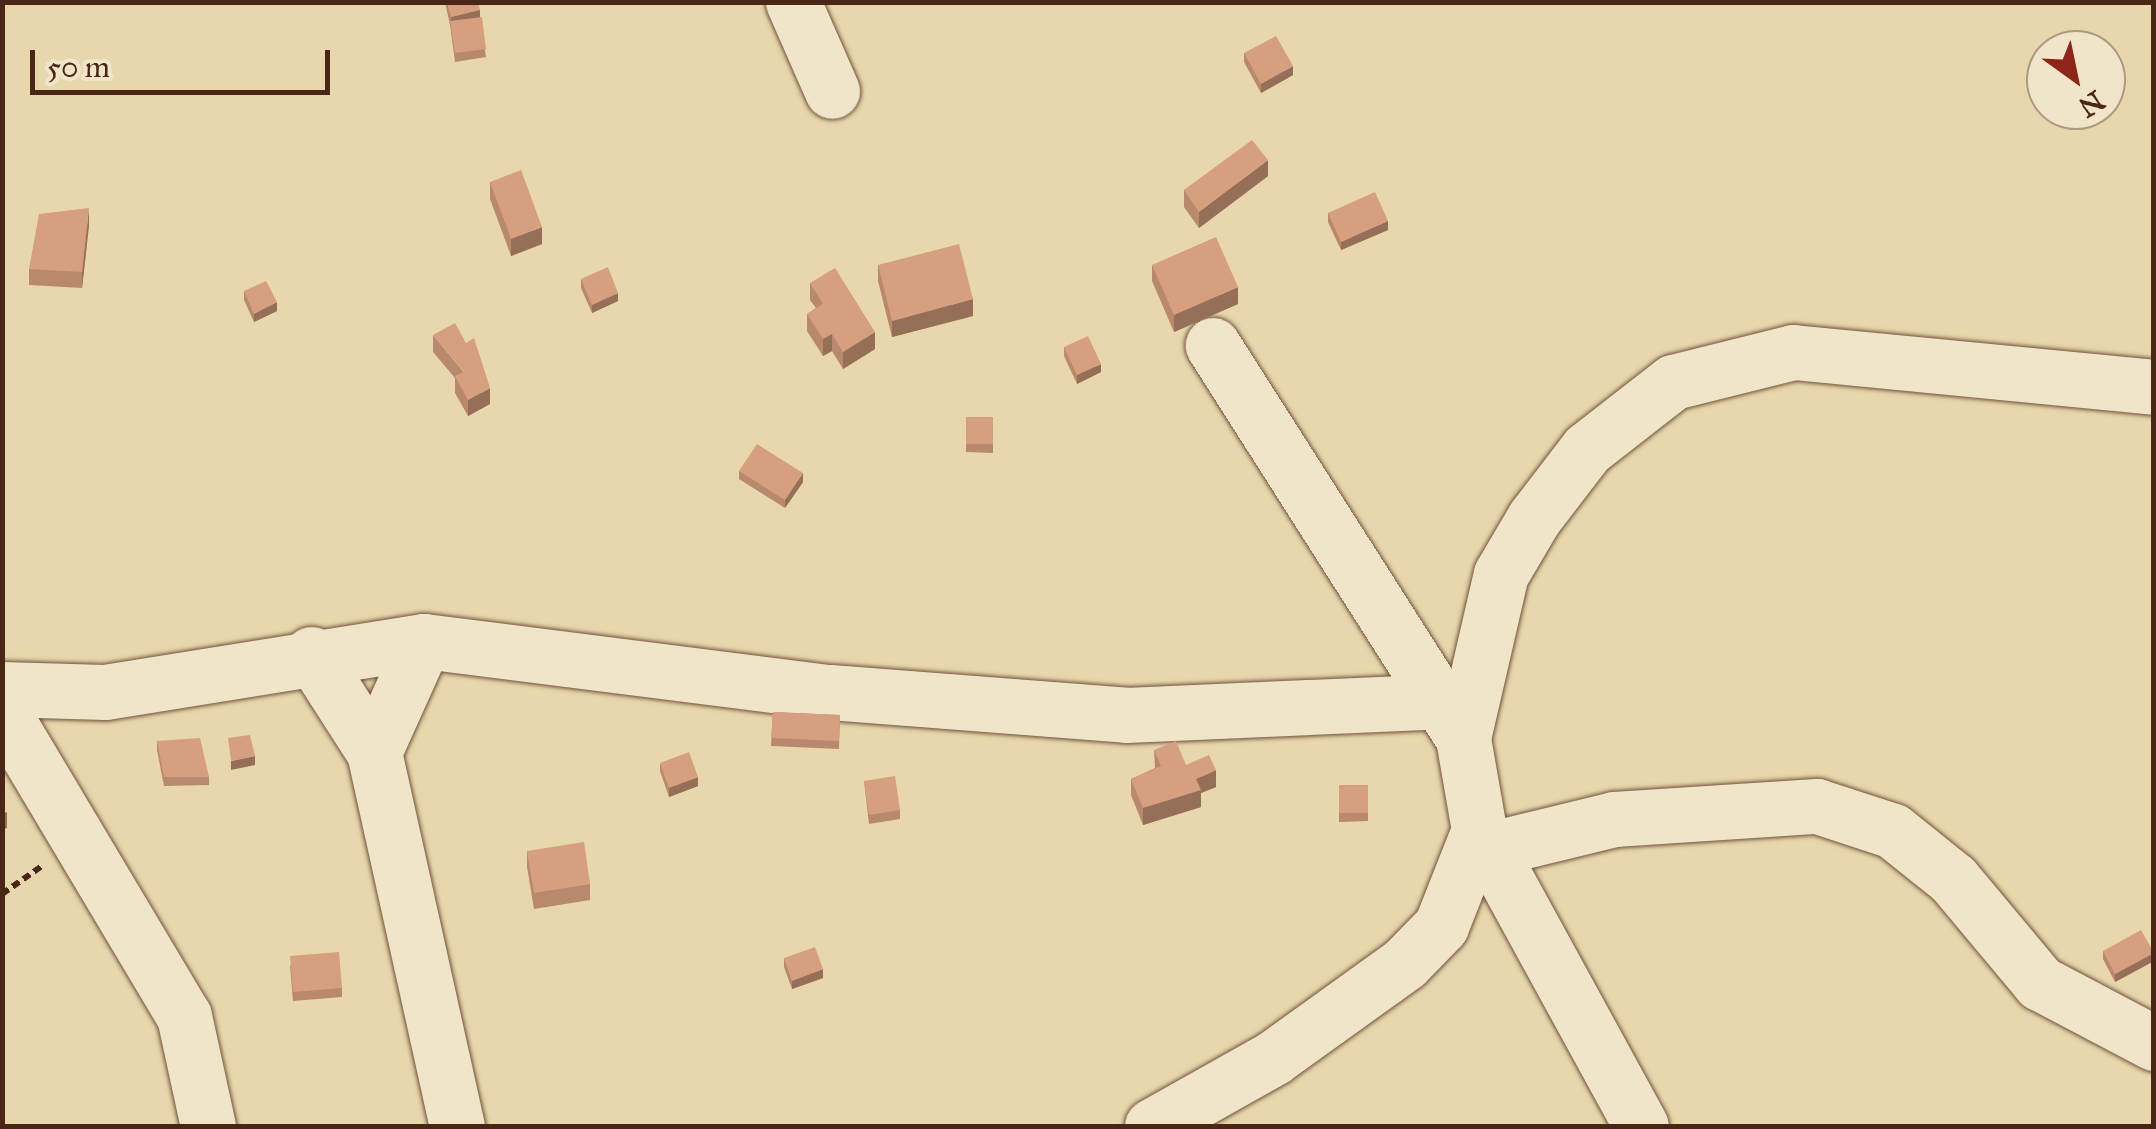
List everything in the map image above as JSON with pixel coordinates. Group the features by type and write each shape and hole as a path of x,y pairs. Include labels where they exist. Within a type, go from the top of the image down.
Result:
{"street":[{"path":"794,2 832,92"},
{"path":"1213,345 1453,719 1485,840 1641,1126"},
{"path":"1453,719 1481,637 1534,518 1587,450 1673,382 1794,352 2154,387"},
{"path":"2,690 104,692 311,654 424,641 830,692 1126,715 1453,719"},
{"path":"374,752 424,641"},
{"path":"311,654 374,752 457,1126"},
{"path":"2,711 184,1016 208,1126"},
{"path":"1485,840 1614,819 1817,806 1893,831 1953,880 2040,984 2154,1043"},
{"path":"1152,1126 1274,1058 1405,963 1441,926 1485,840"}],"building":[{"path":"447,2 478,2 480,10 451,17"},
{"path":"482,17 486,49 455,53 450,21"},
{"path":"1276,36 1293,66 1261,84 1244,53"},
{"path":"1252,140 1268,160 1199,212 1184,190"},
{"path":"521,170 542,227 511,239 490,182"},
{"path":"1375,192 1388,221 1341,242 1328,213"},
{"path":"89,208 82,272 29,269 39,214"},
{"path":"1216,237 1238,287 1174,315 1152,265"},
{"path":"959,244 973,299 892,321 878,265"},
{"path":"608,267 618,293 592,305 581,279"},
{"path":"835,268 875,332 843,352 832,334 823,339 807,314 823,304 810,283"},
{"path":"266,281 277,302 254,314 244,291"},
{"path":"455,323 466,343 474,338 490,388 468,400 455,376 464,372 433,335"},
{"path":"1088,336 1101,364 1077,375 1064,347"},
{"path":"966,417 993,417 993,444 966,444"},
{"path":"757,444 803,473 785,500 739,471"},
{"path":"773,712 840,715 839,741 771,738"},
{"path":"250,735 255,756 231,761 228,738"},
{"path":"200,738 209,777 164,777 157,741"},
{"path":"1176,741 1186,765 1209,755 1216,770 1196,779 1201,790 1143,808 1131,779 1161,766 1154,750"},
{"path":"689,752 698,777 669,788 660,763"},
{"path":"895,776 900,810 869,815 864,781"},
{"path":"1339,785 1368,785 1368,813 1339,813"},
{"path":"584,842 590,884 534,893 527,851"},
{"path":"2141,930 2154,953 2115,974 2103,951"},
{"path":"815,947 823,969 792,981 784,958"},
{"path":"339,952 342,988 293,992 290,956"}]}
